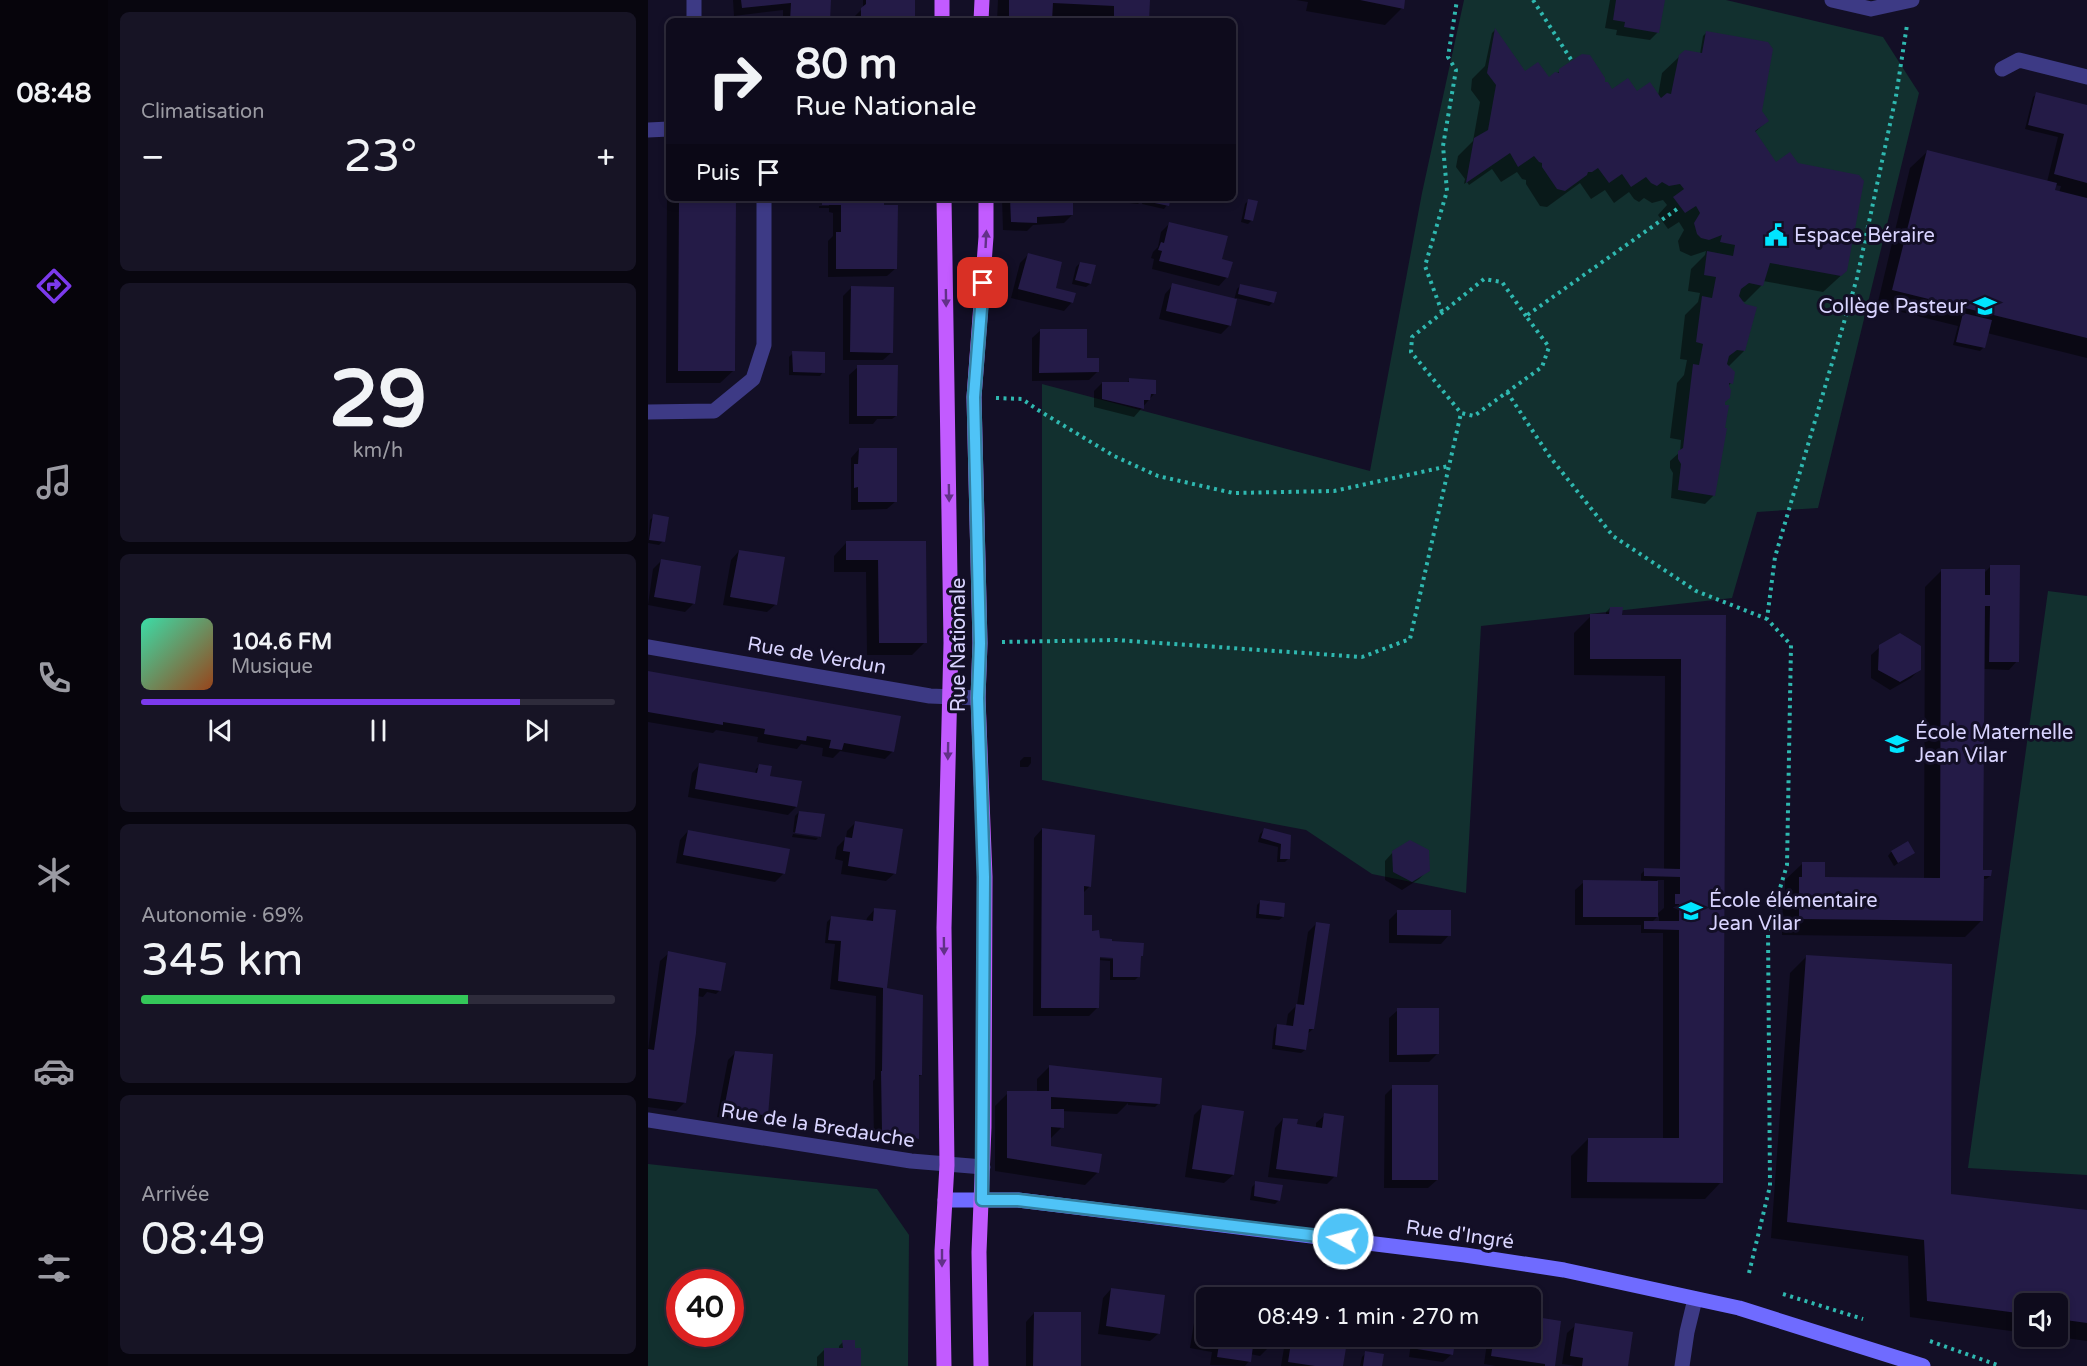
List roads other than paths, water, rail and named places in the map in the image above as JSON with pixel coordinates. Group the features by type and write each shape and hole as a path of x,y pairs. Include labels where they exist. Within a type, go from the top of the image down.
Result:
{"main road":[{"path":"942,0 942,18"},
{"path":"981,18 982,0"},
{"name":"Rue Nationale","path":"944,201 951,643 944,928 947,1165 942,1251 944,1366"},
{"name":"Rue Nationale","path":"981,1366 979,1252 983,1167 984,877 978,698 980,643 974,397 986,237 986,201"}],"street":[{"path":"694,0 694,18"},
{"path":"1832,0 1871,9 1912,0"},
{"path":"2002,69 2019,60 2087,76"},
{"path":"648,130 666,129"},
{"path":"648,412 714,411 753,379 764,345 764,201"},
{"name":"Rue de Verdun","path":"648,647 930,696 978,698"},
{"name":"Rue de la Bredauche","path":"648,1120 947,1165 983,1167"},
{"name":"Rue d'Ingré","path":"945,1200 1018,1200 1465,1254 1564,1270 1739,1308 1923,1366"},
{"path":"1682,1366 1695,1299"}],"place":[{"name":"Espace Béraire","path":"1776,235"},
{"name":"Collège Pasteur","path":"1985,306"},
{"name":"École Maternelle Jean Vilar","path":"1897,744"},
{"name":"École élémentaire Jean Vilar","path":"1691,911"}]}
